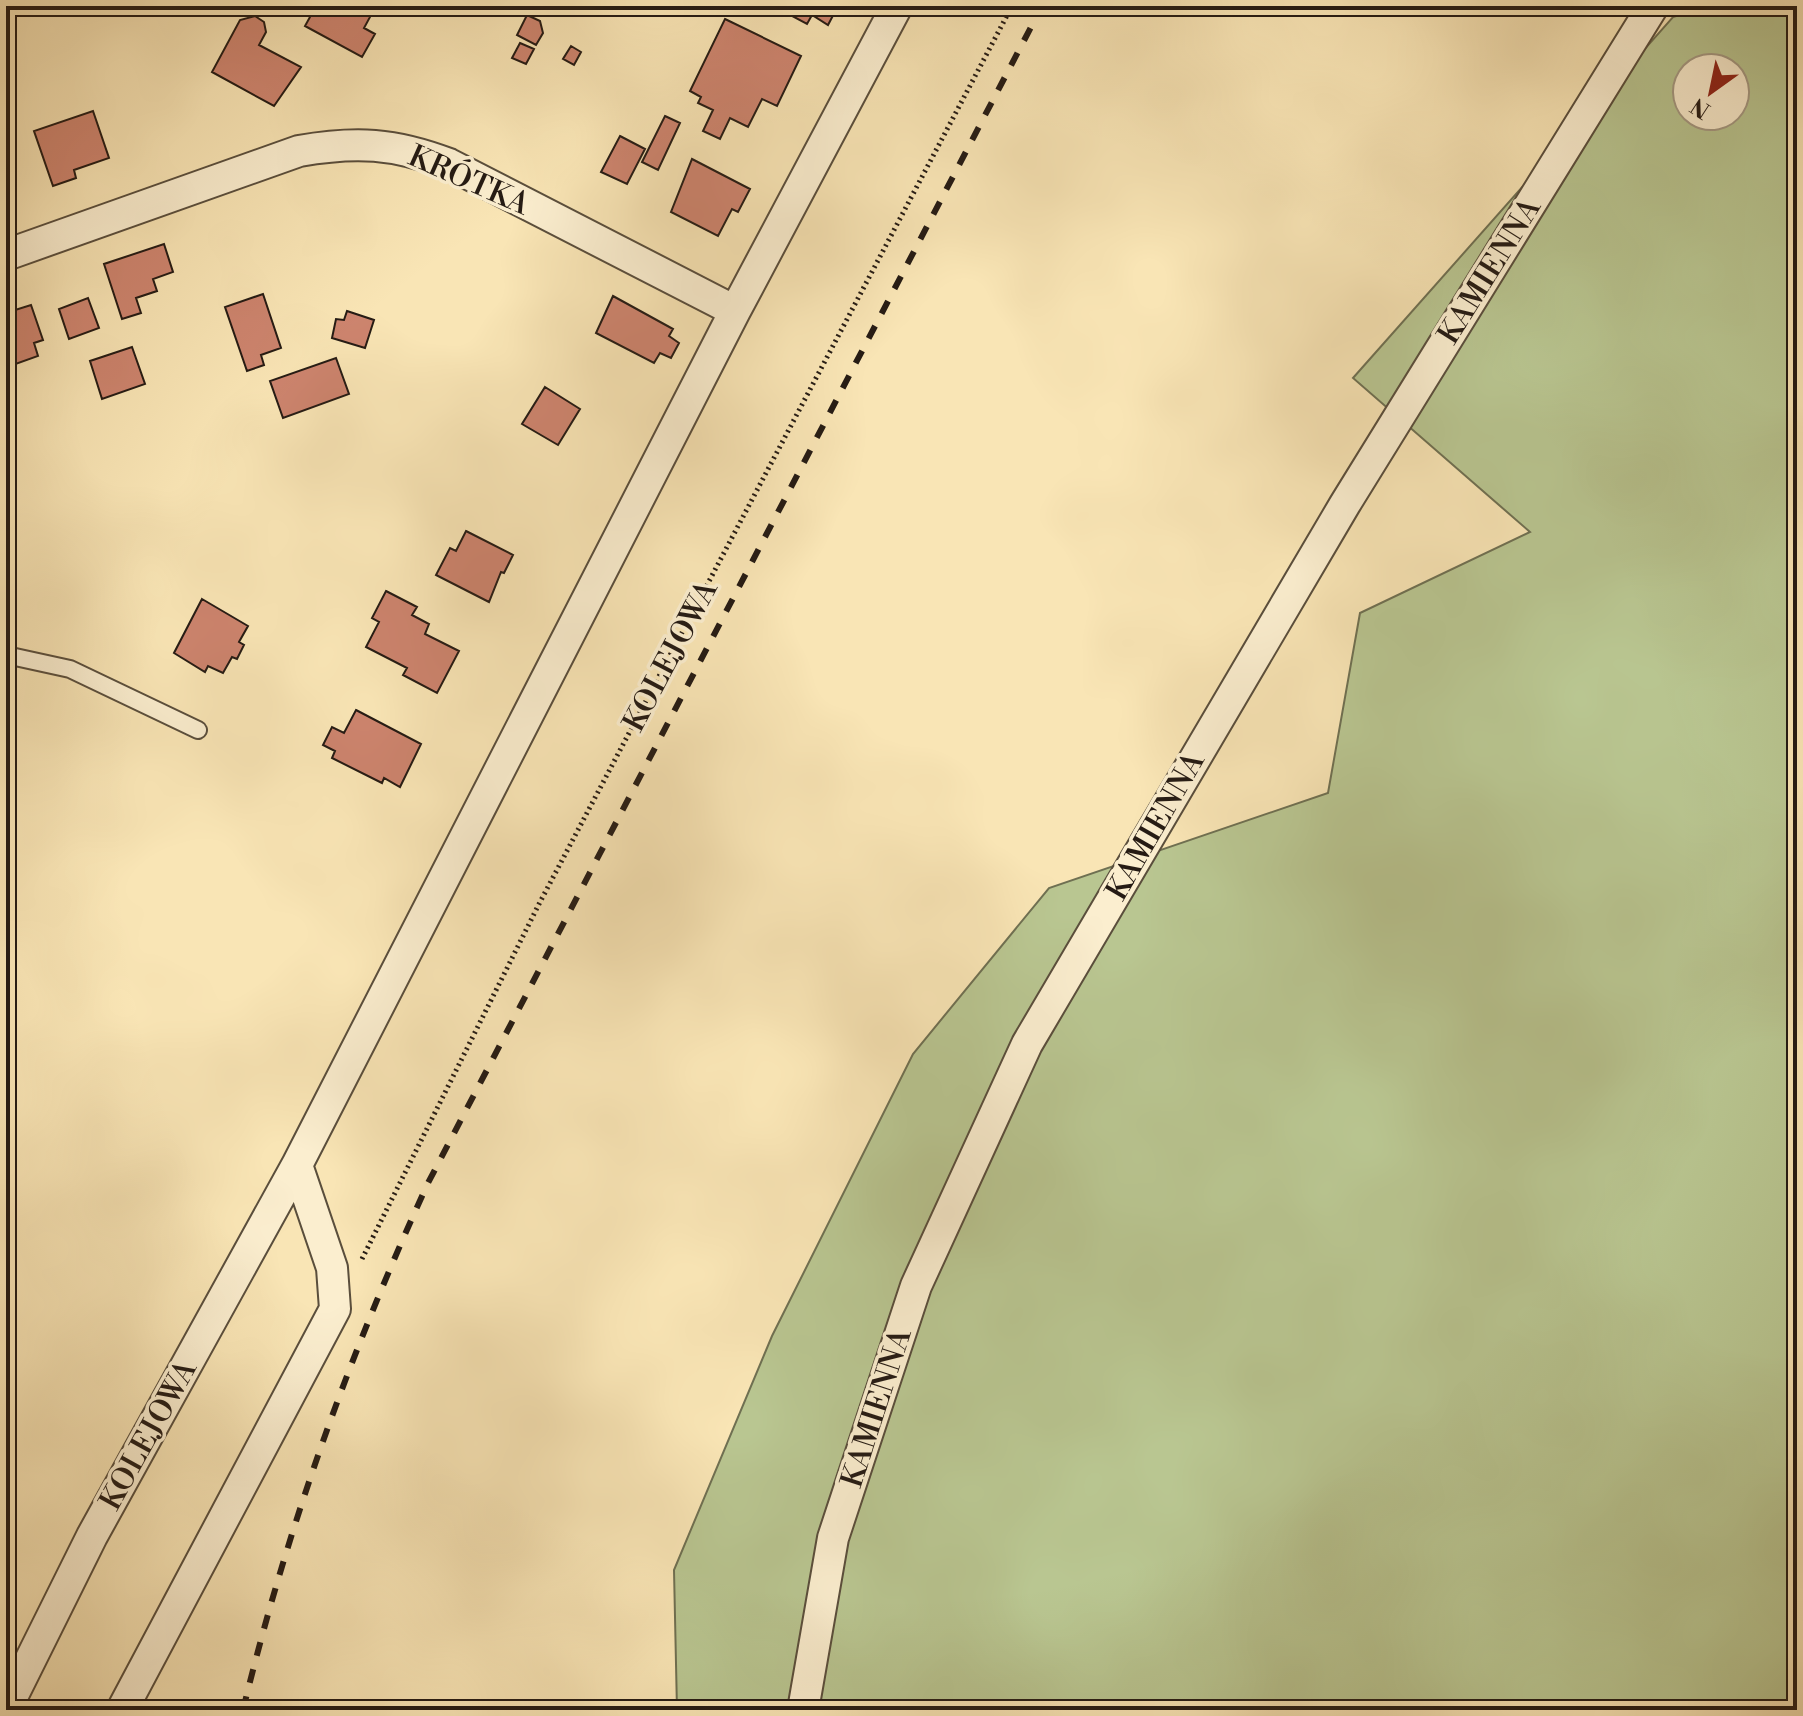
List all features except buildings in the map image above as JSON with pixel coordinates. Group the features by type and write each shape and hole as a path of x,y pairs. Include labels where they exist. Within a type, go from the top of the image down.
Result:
{"street":[{"name":"KOLEJOWA","path":"6,1709 92,1536 297,1165 735,311 897,6"},
{"name":"KAMIENNA","path":"803,1710 833,1538 911,1301 1027,1044 1353,491 1653,6"},
{"name":"KRÓTKA","path":"6,255 299,151 345,143 378,145 414,150 449,164 735,311"},
{"path":"122,1710 335,1309 332,1268 297,1165"}],"lane":[{"path":"6,655 70,669 198,730"}],"path":[{"name":"KOLEJOWA","path":"335,1309 539,904 1012,6"}],"green space":[{"path":"1708,6 1797,6 1797,1700 1788,1710 677,1710 674,1570 772,1336 913,1054 1049,888 1328,793 1360,613 1530,532 1353,378 1673,17"}],"railway":[{"path":"243,1710 260,1642 323,1442 372,1311 428,1183 1042,6"}]}
